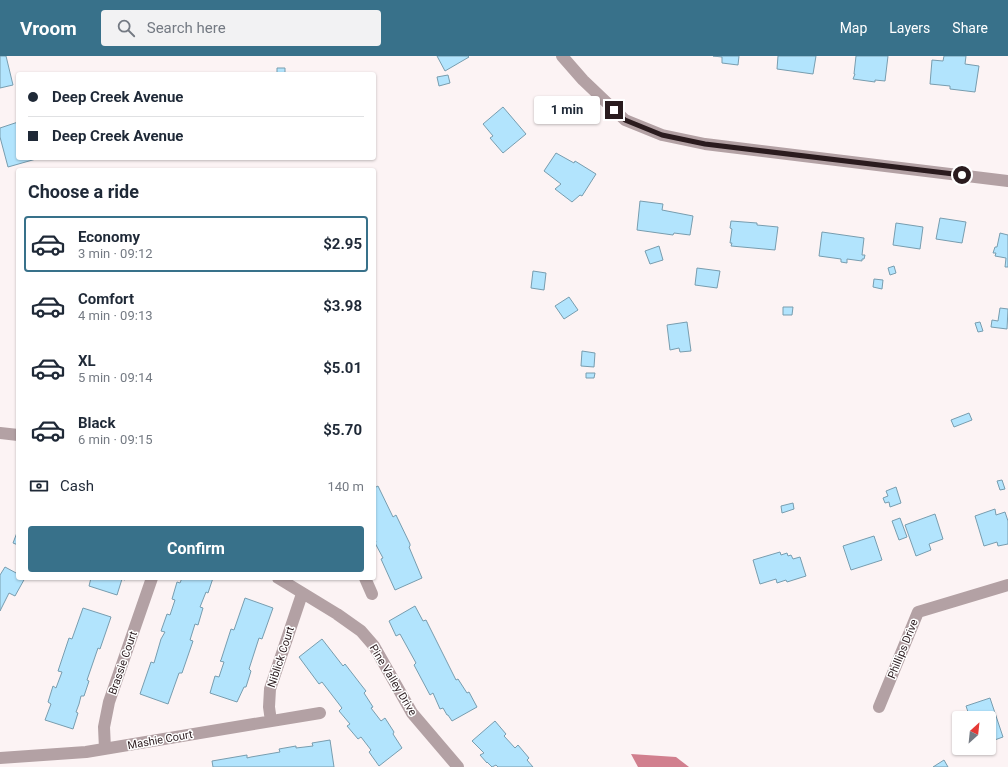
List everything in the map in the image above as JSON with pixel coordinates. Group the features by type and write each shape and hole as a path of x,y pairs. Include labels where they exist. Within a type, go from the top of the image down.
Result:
{"street":[{"path":"562,56 583,80 625,120 662,135 705,144 1008,181"},
{"path":"0,433 16,435"},
{"name":"Brassie Court","path":"106,749 104,727 109,702 151,580"},
{"name":"Pine Valley Drive","path":"281,580 337,614 360,631 374,646 412,713 458,767"},
{"path":"366,580 372,594"},
{"name":"Phillips Drive","path":"880,707 918,612 1008,585"},
{"name":"Niblick Court","path":"271,721 269,707 270,689 302,594"},
{"name":"Mashie Court","path":"0,758 86,752 320,713"}],"shaded area":[{"path":"631,754 676,757 689,767 638,767"}],"building":[{"path":"0,56 6,56 13,85 0,88"},
{"path":"437,56 468,56 469,57 445,71"},
{"path":"713,56 739,56 738,65 722,63 722,57"},
{"path":"778,56 816,56 813,74 777,69"},
{"path":"856,56 888,56 885,81 875,80 875,82 853,79 855,74"},
{"path":"944,56 966,56 965,64 979,66 975,92 950,89 950,86 930,84 932,60 943,61"},
{"path":"277,68 285,68 285,72 277,72"},
{"path":"448,75 450,83 439,86 437,77"},
{"path":"503,107 526,134 503,153 490,138 493,136 483,124"},
{"path":"16,123 16,160 32,160 8,167 0,137 0,128"},
{"path":"556,153 574,163 575,161 596,174 582,196 580,195 572,202 555,189 561,184 544,171"},
{"path":"640,201 663,204 662,210 693,216 690,235 674,233 673,235 637,230"},
{"path":"940,218 966,222 962,243 936,239"},
{"path":"731,221 757,223 757,225 778,227 775,250 731,246"},
{"path":"896,223 923,227 920,249 893,245"},
{"path":"822,232 864,238 862,255 865,255 864,259 862,259 862,261 847,259 847,263 841,262 841,259 819,256"},
{"path":"1000,233 1008,235 1008,267 1005,267 1006,258 995,256 996,253 993,253 995,247 997,247"},
{"path":"659,246 663,260 650,264 645,251"},
{"path":"894,266 896,273 890,275 888,268"},
{"path":"697,268 720,271 717,288 695,285"},
{"path":"533,271 546,273 544,290 531,288"},
{"path":"874,279 883,280 882,289 873,287"},
{"path":"569,297 578,310 564,319 555,306"},
{"path":"783,307 793,307 792,315 783,315"},
{"path":"1000,308 1008,309 1007,329 991,327 992,320 998,321"},
{"path":"687,322 691,351 680,352 679,348 670,350 667,325"},
{"path":"980,322 983,331 978,332 975,323"},
{"path":"582,351 595,353 594,367 581,366"},
{"path":"586,373 595,373 594,378 586,378"},
{"path":"969,413 972,420 954,427 951,420"},
{"path":"1002,480 1005,489 1000,490 997,481"},
{"path":"378,486 393,517 396,515 410,544 409,547 422,578 395,590 381,559 383,558 376,545 376,487"},
{"path":"896,487 901,503 890,507 889,502 885,503 883,498 888,496 886,491"},
{"path":"793,503 794,509 782,513 781,506"},
{"path":"995,509 996,515 1005,512 1008,521 1008,544 998,546 997,542 984,546 975,516"},
{"path":"935,514 943,539 929,544 931,550 916,556 905,525"},
{"path":"900,518 907,537 899,540 892,521"},
{"path":"16,535 16,544 13,543"},
{"path":"874,536 882,560 851,570 843,546"},
{"path":"780,552 781,555 787,553 788,556 791,555 793,559 800,557 806,576 787,582 786,580 777,583 776,579 760,584 753,560"},
{"path":"5,567 16,573 16,580 24,580 15,596 9,593 0,611 0,575"},
{"path":"90,580 122,580 117,595 89,586"},
{"path":"181,580 212,580 208,593 206,592 200,607 203,608 198,625 195,624 190,640 193,641 182,673 179,673 168,704 140,694 151,662 154,663 161,639 165,632 161,631 167,614 170,615 175,600 172,599 177,582 180,583"},
{"path":"245,598 273,608 262,639 259,638 249,669 251,671 246,687 244,687 237,702 210,693 215,676 219,677 224,662 220,661 231,629 234,630"},
{"path":"415,606 423,621 426,620 456,680 458,679 467,693 469,692 477,707 452,721 443,708 440,709 433,693 430,695 414,665 416,663 400,634 396,636 389,621"},
{"path":"83,608 111,617 87,680 89,681 84,696 81,696 73,729 45,720 51,704 48,702 53,686 56,688 62,672 58,671 69,638 72,639"},
{"path":"322,639 343,666 345,664 366,691 364,693 373,707 371,708 381,721 385,718 402,748 379,766 369,752 371,750 361,737 358,739 347,726 350,724 339,711 342,708 322,682 319,684 299,657"},
{"path":"990,698 994,711 968,711 966,706"},
{"path":"996,716 1003,737 996,740"},
{"path":"495,721 506,734 504,736 515,748 518,745 529,758 527,760 533,767 498,767 496,765 492,767 480,755 484,753 472,741"},
{"path":"330,740 334,767 213,767 212,761 247,755 247,758 280,752 279,749 296,746 296,748 313,746 312,743"},
{"path":"944,760 948,767 933,767"}],"route":[{"path":"614,110 625,120 662,135 705,144 962,175"}]}
